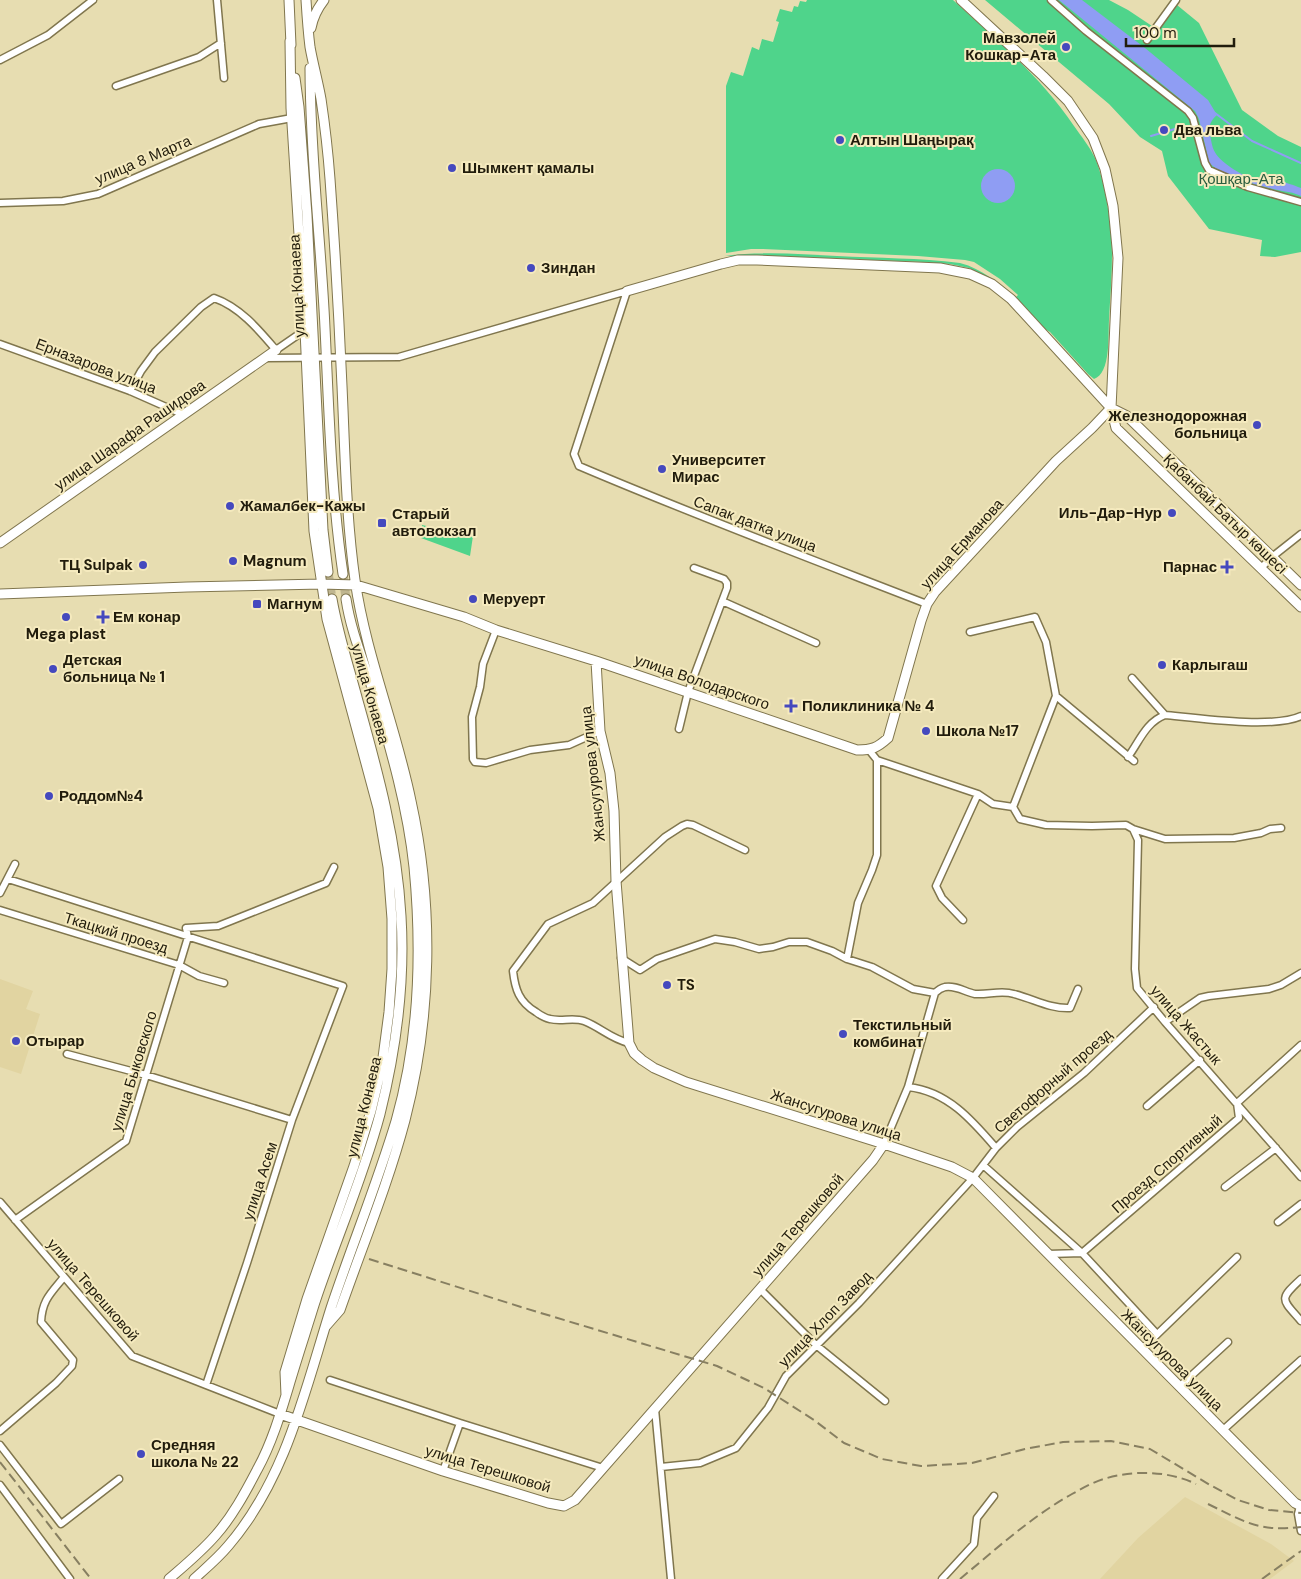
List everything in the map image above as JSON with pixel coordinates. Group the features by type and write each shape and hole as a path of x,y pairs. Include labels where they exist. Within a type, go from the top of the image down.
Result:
{"main road":[{"name":"улица Конаева","path":"289,0 290,41 300,107 311,358 323,530 328,572"},
{"name":"улица Конаева","path":"306,0 310,48 310,109 334,496 343,574"},
{"path":"309,38 313,18 324,0"},
{"path":"961,0 1044,76 1068,101 1093,138 1105,169 1113,206 1118,258 1111,408"},
{"path":"286,1395 285,1372 307,1299 372,1112 382,1065 392,969 392,918 388,867 378,808 327,619 314,531 311,358 305,330 292,118 290,41"},
{"name":"улица Конаева","path":"310,48 321,99 329,156 349,528 356,586 369,646 399,751 413,809 422,862 427,917 423,1016 405,1120 340,1310 326,1326"},
{"path":"627,291 738,260 940,268 970,274 992,284 1011,299 1111,408"},
{"name":"улица Шарафа Рашидова","path":"0,543 276,350"},
{"name":"Қабанбай Батыр көшесі","path":"1111,408 1127,416 1301,585"},
{"name":"Қабанбай Батыр көшесі","path":"1111,408 1116,428 1301,607"},
{"name":"улица Ерманова","path":"869,750 878,747 888,738 921,621 927,604 935,592 1056,461 1111,408"},
{"name":"улица Володарского","path":"0,594 187,587 321,584 356,586 464,617 496,630 596,661 857,750 869,750"},
{"name":"улица Конаева","path":"169,1579 214,1536 240,1501 259,1467 280,1414 316,1301 363,1168 380,1114 393,1049 401,969 401,918 397,865 386,806 344,653 332,599"},
{"name":"улица Конаева","path":"194,1579 228,1547 254,1510 274,1476 296,1420 326,1326 379,1174 396,1118 407,1070 415,1015 418,970 418,918 414,863 403,802 374,693 348,614 346,599"},
{"name":"Жансугурова улица","path":"596,661 600,732 610,773 614,811 616,881 629,1043 634,1053 654,1068 686,1082 884,1144 952,1167 973,1178 1179,1387 1299,1505"},
{"name":"улица Терешковой","path":"280,1414 443,1471 548,1503 564,1506 575,1500 873,1160 884,1144"}],"street":[{"path":"0,60 48,35 92,0"},
{"path":"217,0 224,78"},
{"path":"1051,0 1086,31 1188,111 1193,118 1205,163 1209,170 1248,187 1301,202"},
{"path":"1147,40 1176,0"},
{"path":"116,86 199,57 220,43"},
{"name":"улица 8 Марта","path":"0,203 63,201 98,194 259,124 292,118"},
{"path":"264,358 399,357 627,291"},
{"name":"Сапак датка улица","path":"627,291 574,454 579,466 685,511 927,604"},
{"path":"130,391 156,352 202,307 214,298 224,302 252,322 276,350 305,330"},
{"name":"Ерназарова улица","path":"0,344 130,391 182,414"},
{"path":"1261,568 1301,534"},
{"path":"679,729 688,692 727,588 726,580 694,568"},
{"path":"722,601 816,643"},
{"path":"970,632 1035,617 1046,642 1056,696 1013,807"},
{"path":"496,630 483,664 480,687 472,717 473,758 475,762 486,763 530,750 569,745 600,732"},
{"path":"1132,678 1164,715"},
{"path":"1056,696 1131,759 1149,726 1156,718 1164,715 1267,722 1295,719 1301,716"},
{"path":"869,750 877,760 978,794 993,804 1013,807 1020,818 1046,825 1126,825 1165,839 1234,838 1280,828"},
{"path":"847,959 858,904 877,854 877,760"},
{"path":"963,920 942,898 936,886 978,794"},
{"path":"629,1043 619,1040 593,1024 582,1020 550,1019 532,1010 520,999 513,971 548,924 593,903 665,837 687,824 745,850"},
{"name":"улица Жастык","path":"1133,828 1138,840 1135,969 1137,988 1301,1176"},
{"path":"0,893 16,864"},
{"path":"188,936 186,928 218,926 326,883 334,867"},
{"path":"8,879 188,936"},
{"name":"Ткацкий проезд","path":"0,910 179,965 199,976 224,983"},
{"name":"улица Быковского","path":"16,1220 126,1141 188,936"},
{"name":"улица Асем","path":"188,936 343,986 292,1120 248,1263 206,1385"},
{"path":"621,958 640,970 657,959 715,939 759,949 789,942 807,942 847,959 872,967 894,980 913,988 935,993 945,987 953,987 981,994 1003,992 1059,1008 1070,1008 1078,990"},
{"path":"1165,1022 1200,998 1269,988 1281,985 1301,973"},
{"name":"улица Терешковой","path":"884,1144 908,1087 935,993"},
{"name":"Светофорный проезд","path":"973,1178 996,1148 1017,1127 1084,1073 1154,1007"},
{"name":"Проезд Спортивный","path":"1082,1253 1238,1118 1237,1103 1301,1045"},
{"path":"66,1054 146,1075 292,1120"},
{"path":"1147,1106 1200,1060"},
{"path":"908,1087 930,1092 953,1104 968,1117 996,1148"},
{"path":"1225,1187 1276,1148"},
{"path":"983,1165 1082,1253 1157,1334"},
{"name":"улица Хлоп Завод","path":"661,1467 700,1462 736,1448 768,1408 786,1376 858,1303 973,1178"},
{"name":"улица Терешковой","path":"0,1202 132,1356 280,1414"},
{"path":"1278,1222 1301,1204"},
{"path":"1048,1254 1082,1253"},
{"path":"1142,1349 1237,1257"},
{"path":"0,1431 56,1383 72,1366 73,1360 41,1322 42,1309 50,1293 64,1277"},
{"path":"1301,1279 1284,1297 1285,1303 1301,1321"},
{"path":"760,1289 816,1345 885,1401"},
{"path":"1179,1387 1228,1342"},
{"path":"1222,1430 1301,1360"},
{"path":"330,1380 603,1468"},
{"path":"655,1408 671,1579"},
{"path":"443,1471 460,1423"},
{"path":"0,1445 61,1524 119,1479"},
{"path":"0,1485 70,1579"},
{"path":"942,1579 974,1544 977,1518 994,1496"},
{"path":"1299,1505 1298,1514 1301,1531"}],"shaded area":[{"name":"Отырар","path":"0,979 33,991 26,1009 40,1014 21,1074 0,1067"},
{"path":"1185,1497 1271,1544 1294,1561 1270,1579 1100,1579 1138,1538"}],"green space":[{"path":"807,0 953,0 1033,75 1061,108 1095,158 1102,180 1110,219 1112,255 1108,344 1103,370 1094,379 1019,302 995,282 969,268 950,264 923,262 725,256 781,253 960,263 983,273 1016,297 1018,295 1000,279 974,262 965,260 763,249 726,253 726,86 731,72 743,76 752,47 759,50 762,39 773,42 779,22 776,21 780,9 792,12 794,6 798,7 800,1 806,2"},
{"name":"Қошқар-Ата","path":"985,0 1109,0 1158,30 1177,5 1199,23 1242,110 1278,136 1301,147 1301,252 1275,257 1260,256 1262,240 1209,229 1168,176 1162,151 1140,137 1109,104"},
{"path":"422,525 473,536 470,556 421,538"}],"water":[{"path":"1059,0 1082,0 1145,48 1208,100 1217,115 1210,126 1212,146 1216,154 1226,164 1256,181 1270,184 1278,182 1301,188 1301,196 1241,180 1214,167 1209,162 1199,119 1195,111"},
{"path":"998,169 1005,170 1010,174 1014,179 1014,193 1010,198 1005,202 998,203 991,202 986,198 982,193 981,186 982,179 986,174 991,170"}],"waterway":[{"path":"1215,113 1252,141 1301,163"},
{"path":"1151,136 1185,126"}],"tunnel":[{"path":"328,572 332,599"},
{"path":"343,574 346,599"}],"railway":[{"path":"369,1259 717,1366 764,1388 814,1420 844,1443 882,1459 921,1466 972,1463 1025,1449 1063,1442 1111,1441 1150,1449 1238,1500 1269,1510 1301,1513"},
{"path":"0,1462 91,1579"},
{"path":"960,1579 1042,1513 1072,1494 1098,1481 1118,1475 1152,1473 1175,1476 1196,1484"},
{"path":"1208,1504 1243,1521 1263,1527 1301,1527"},
{"path":"1262,1579 1301,1551"}],"place":[{"name":"Мавзолей Кошкар-Ата","path":"1066,47"},
{"name":"Два льва","path":"1164,130"},
{"name":"Алтын Шаңырақ","path":"840,140"},
{"name":"Шымкент қамалы","path":"452,168"},
{"name":"Зиндан","path":"531,268"},
{"name":"Железнодорожная больница","path":"1257,425"},
{"name":"Университет Мирас","path":"662,469"},
{"name":"Жамалбек-Кажы","path":"230,506"},
{"name":"Иль-Дар-Нур","path":"1172,513"},
{"name":"Старый автовокзал","path":"382,523"},
{"name":"Magnum","path":"233,561"},
{"name":"ТЦ Sulpak","path":"143,565"},
{"name":"Парнас","path":"1227,567"},
{"name":"Меруерт","path":"473,599"},
{"name":"Магнум","path":"257,604"},
{"name":"Mega plast","path":"66,617"},
{"name":"Ем конар","path":"103,617"},
{"name":"Карлыгаш","path":"1162,665"},
{"name":"Детская больница № 1","path":"53,669"},
{"name":"Поликлиника № 4","path":"791,706"},
{"name":"Школа №17","path":"926,731"},
{"name":"Роддом№4","path":"49,796"},
{"name":"TS","path":"667,985"},
{"name":"Текстильный комбинат","path":"843,1034"},
{"name":"Отырар","path":"16,1041"},
{"name":"Средняя школа № 22","path":"141,1454"}]}
